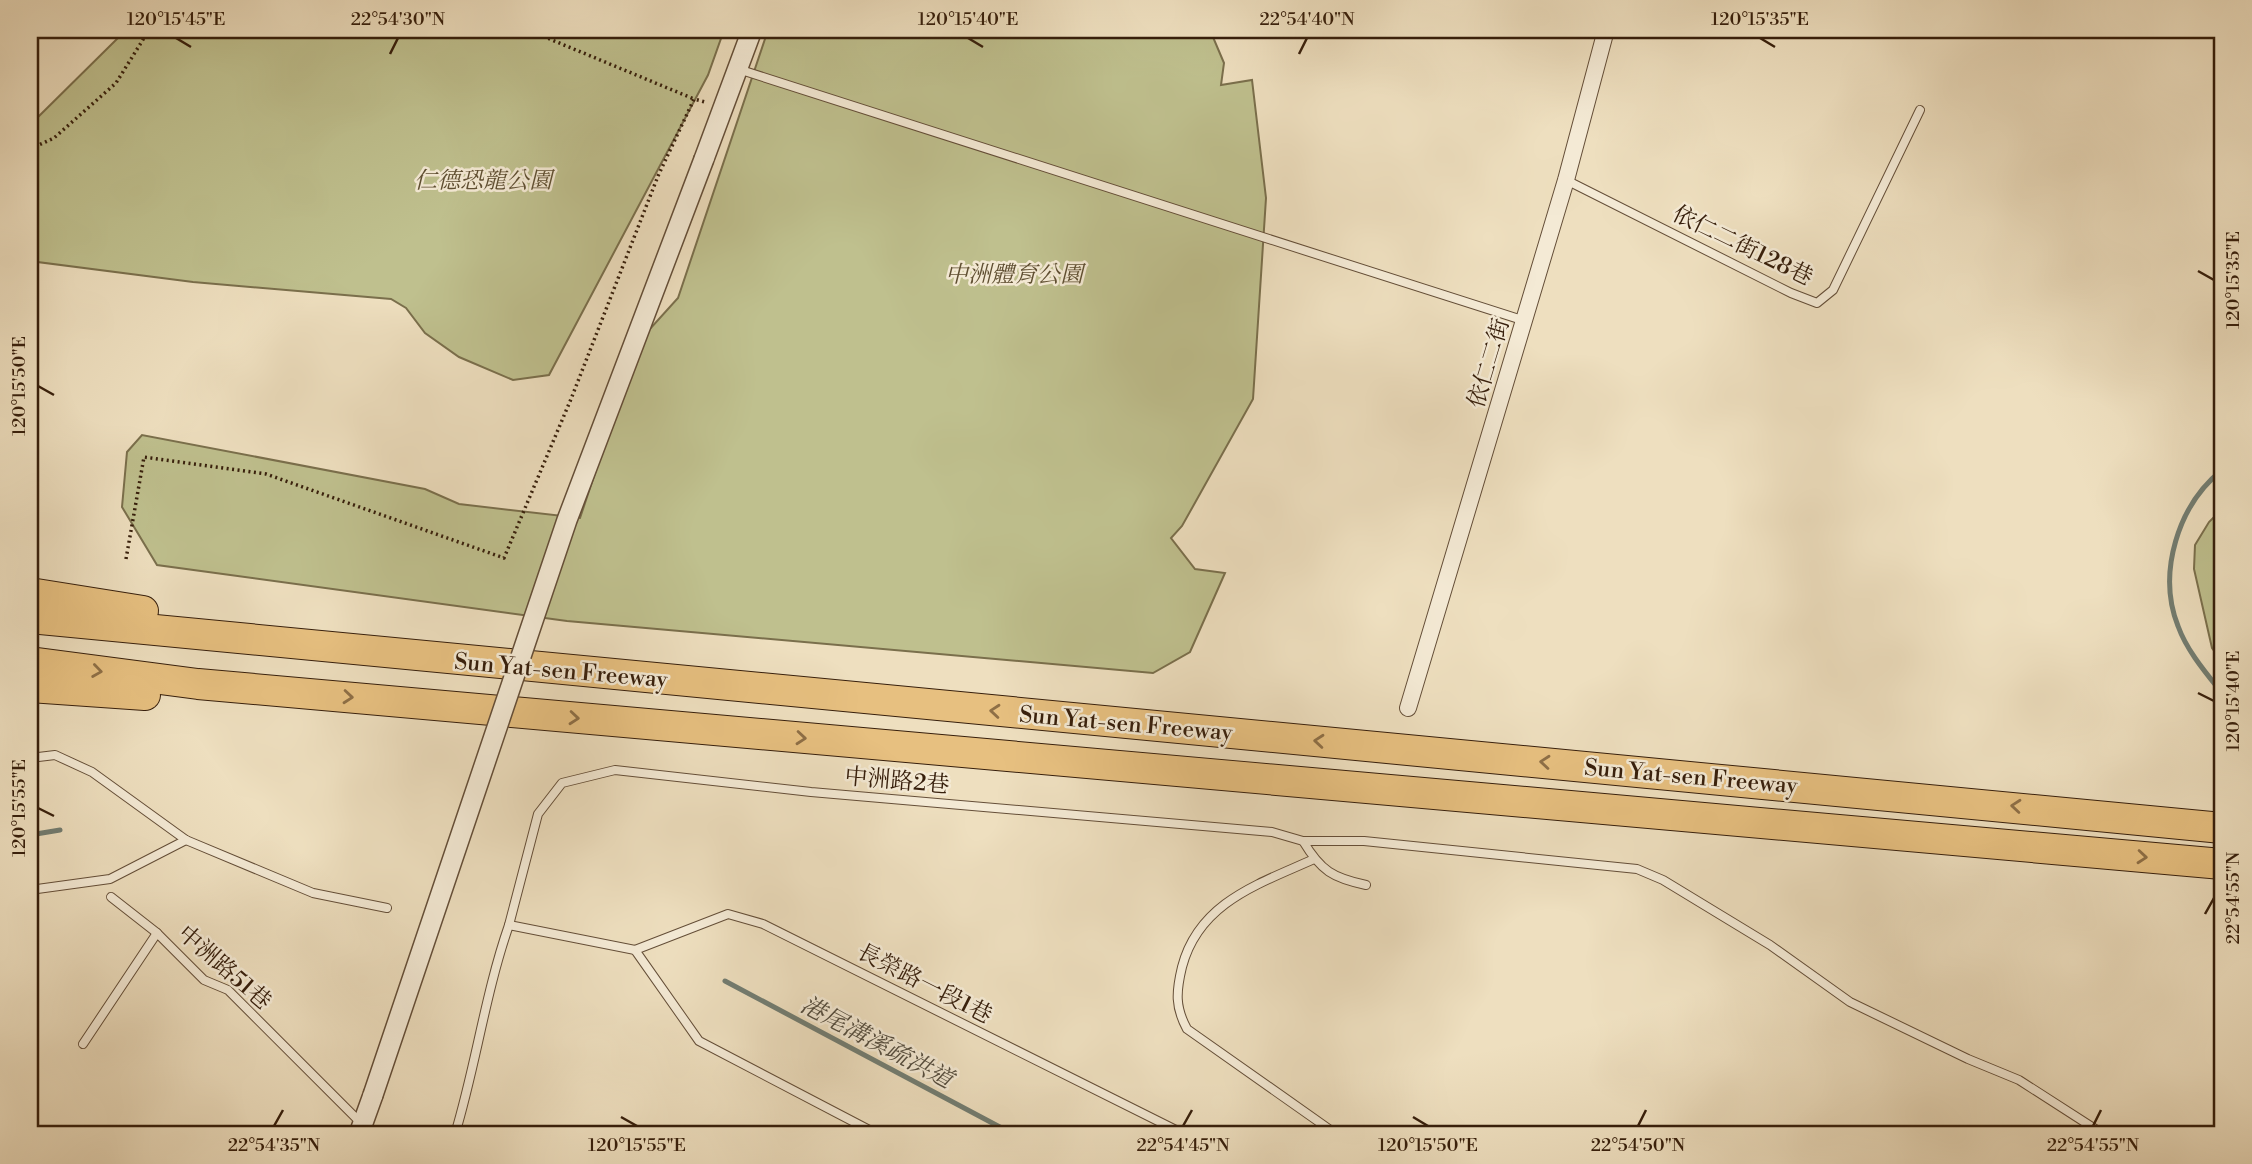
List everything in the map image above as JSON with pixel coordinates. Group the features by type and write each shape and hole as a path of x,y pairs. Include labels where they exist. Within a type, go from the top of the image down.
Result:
{"highway":[{"path":"30,593 224,623 304,646"},
{"name":"Sun Yat-sen Freeway","path":"30,618 2222,828"},
{"name":"Sun Yat-sen Freeway","path":"30,662 198,684 2222,864"},
{"path":"30,687 198,699 291,692"}],"street":[{"path":"361,1129 567,520 728,101 752,30"},
{"name":"依仁二街","path":"1408,708 1525,321 1606,30"}],"lane":[{"path":"738,69 1525,321"},
{"name":"依仁二街128巷","path":"1566,180 1791,293 1817,303 1833,290 1920,110"},
{"path":"30,758 55,755 92,772 187,840 313,892 387,908"},
{"name":"中洲路2巷","path":"509,925 538,814 562,783 615,770 811,792 1272,832 1303,841 1364,841 1637,869 1663,880 1770,945 1850,1002 1968,1059 2019,1080 2103,1134"},
{"path":"30,890 110,879 187,840"},
{"path":"1303,841 1314,859 1335,878 1366,885"},
{"path":"1314,859 1259,883 1212,912 1187,948 1177,989 1177,1010 1186,1029 1336,1134"},
{"path":"111,897 157,933"},
{"name":"長榮路一段1巷","path":"635,950 727,914 763,924 1176,1130 1192,1134"},
{"path":"455,1134 472,1080 481,1021 509,925 635,950 699,1041 877,1134"},
{"name":"中洲路51巷","path":"83,1044 157,933 204,980 228,990 361,1129"}],"path":[{"path":"30,149 54,138 116,83 149,30"},
{"path":"528,30 694,99 709,103 728,101"},
{"path":"126,559 144,457 267,474 504,558 581,375 658,176 694,99"}],"green space":[{"name":"仁德恐龍公園","path":"126,30 724,30 708,75 549,375 513,380 459,357 425,333 406,308 391,299 193,282 30,261 30,125"},
{"name":"中洲體育公園","path":"768,30 1210,30 1224,63 1221,85 1252,80 1266,198 1253,399 1182,526 1171,538 1195,569 1225,573 1190,652 1153,673 567,621 157,565 122,507 127,452 142,435 425,489 459,504 580,518 639,341 678,298"},
{"path":"2222,509 2222,661 2212,648 2194,569 2195,545 2209,522"}],"waterway":[{"path":"2222,470 2207,485 2183,521 2171,563 2170,584 2172,606 2186,644 2222,693"},
{"name":"港尾溝溪疏洪道","path":"30,835 60,830"},
{"name":"港尾溝溪疏洪道","path":"725,981 1013,1134"}]}
